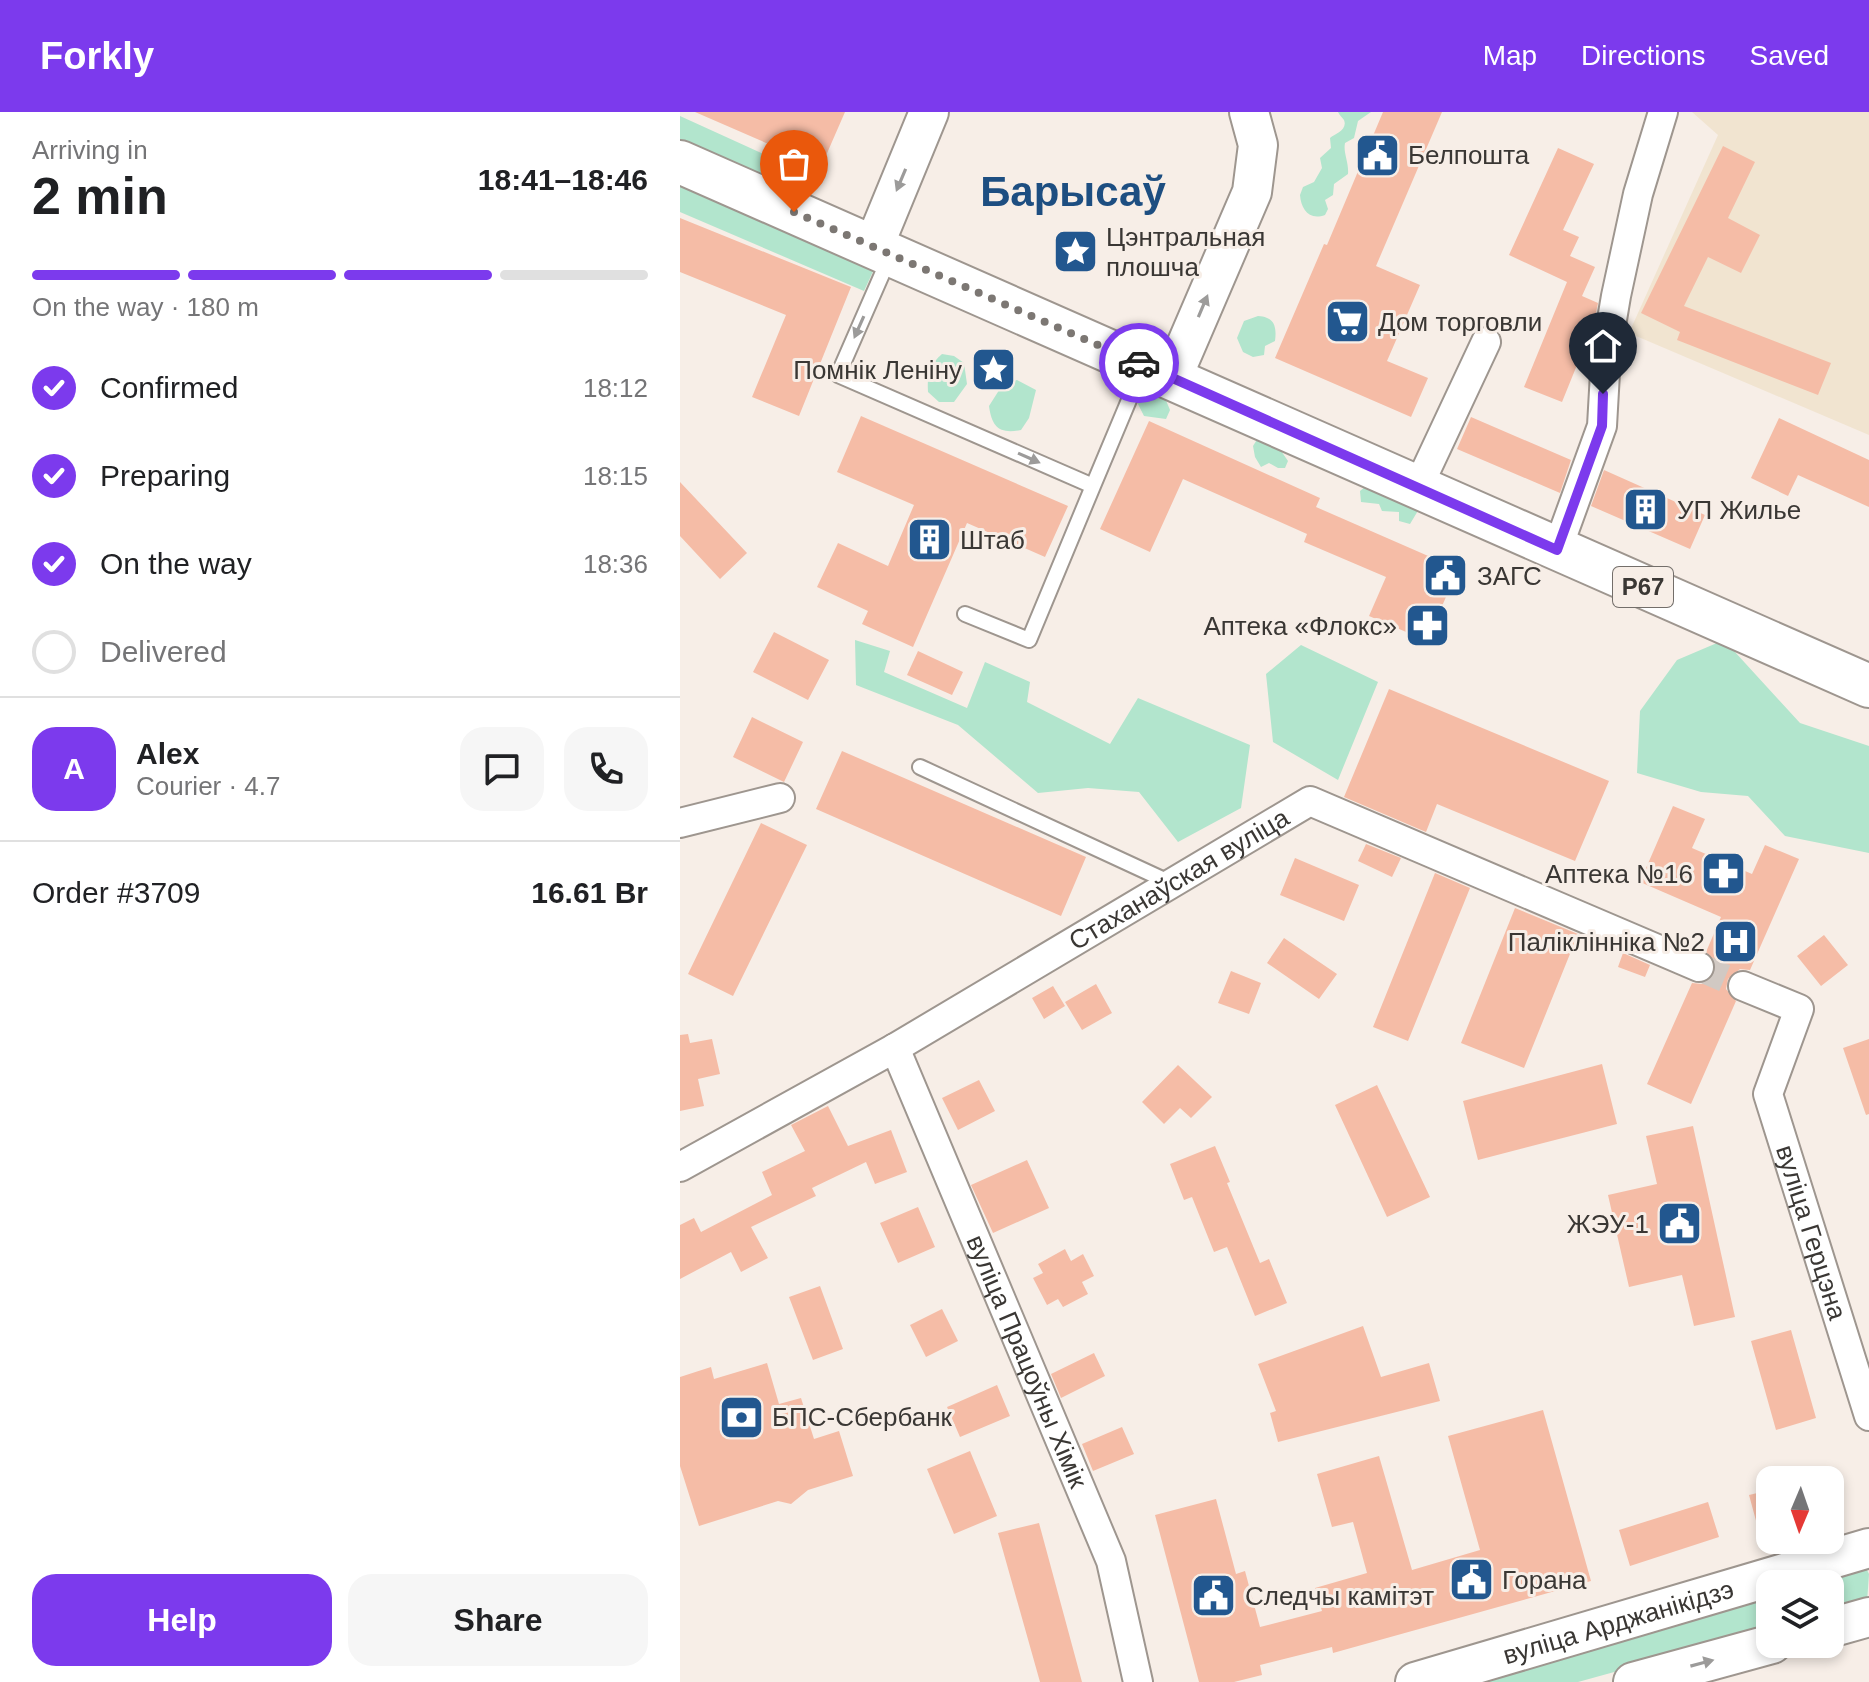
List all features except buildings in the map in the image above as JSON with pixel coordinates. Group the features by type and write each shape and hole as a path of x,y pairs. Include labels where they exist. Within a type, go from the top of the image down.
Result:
{"main road":[{"path":"881,252 929,112"},
{"path":"1158,372 1252,192 1258,145 1249,112"},
{"name":"Р67","path":"680,162 1869,686"},
{"name":"вуліца Арджанікідзэ","path":"1415,1682 1869,1548"},
{"path":"1844,1624 1869,1617"},
{"path":"1633,1682 1756,1648"}],"street":[{"path":"1557,550 1602,426 1606,355 1616,296 1638,194 1663,112"},
{"path":"1418,487 1486,342"},
{"path":"680,823 780,798"},
{"name":"Стаханаўская вуліца","path":"680,1167 895,1048 1310,801 1699,967"},
{"name":"вуліца Герцэна","path":"1743,986 1799,1009 1768,1094 1869,1416"},
{"name":"вуліца Працоўны Хімік","path":"895,1048 1111,1561 1138,1682"}],"lane":[{"path":"881,252 838,375 1093,486"},
{"path":"965,614 1029,640 1093,486 1158,372"},
{"path":"920,767 1172,883"}],"shaded area":[{"path":"1692,112 1869,112 1869,435 1629,333 1718,135"}],"green space":[{"path":"1338,112 1371,112 1358,121 1354,138 1345,143 1348,174 1334,184 1333,195 1325,200 1328,209 1325,215 1310,215 1302,205 1300,195 1303,187 1314,182 1322,168 1320,158 1331,148 1330,138 1344,126"},
{"path":"680,116 803,172 791,199 680,149"},
{"path":"680,181 876,265 864,291 680,212"},
{"path":"1258,316 1268,318 1273,323 1275,341 1265,346 1264,355 1253,357 1243,352 1237,338 1244,321"},
{"path":"942,354 954,356 964,363 967,384 954,402 939,402 928,392 930,371"},
{"path":"1017,380 1036,390 1029,418 1021,430 1002,430 992,420 989,406 1003,384"},
{"path":"1152,393 1165,398 1170,410 1166,419 1144,416 1138,404 1140,395"},
{"path":"1258,438 1275,442 1288,461 1285,468 1269,463 1261,467 1253,446"},
{"path":"1365,487 1419,509 1410,524 1399,521 1399,512 1382,511 1379,504 1361,502 1360,491"},
{"path":"855,640 890,651 884,672 967,708 985,662 1030,682 1027,702 1110,744 1138,698 1250,745 1241,808 1178,842 1139,792 1088,788 1038,793 958,725 856,685"},
{"path":"1724,640 1800,723 1869,746 1869,853 1785,836 1748,796 1701,792 1637,773 1640,711 1677,660"},
{"path":"1301,645 1378,682 1338,780 1273,742 1266,674"},
{"path":"1867,1570 1867,1602 1844,1608 1844,1573"},
{"path":"1756,1598 1756,1633 1578,1682 1458,1682"}],"tunnel":[{"path":"1699,967 1743,986"}],"way so far":[{"path":"794,212 1139,363"}],"place":[{"name":"Белпошта","path":"1377,155"},
{"name":"Цэнтральная плошча","path":"1075,252"},
{"name":"Дом торговли","path":"1347,322"},
{"name":"Помнік Леніну","path":"993,370"},
{"name":"УП Жилье","path":"1646,510"},
{"name":"Штаб","path":"929,540"},
{"name":"ЗАГС","path":"1446,576"},
{"name":"Аптека «Флокс»","path":"1428,626"},
{"name":"Аптека №16","path":"1724,874"},
{"name":"Паліклінніка №2","path":"1736,942"},
{"name":"ЖЭУ-1","path":"1680,1224"},
{"name":"БПС-Сбербанк","path":"741,1417"},
{"name":"Горана","path":"1471,1580"},
{"name":"Следчы камітэт","path":"1214,1596"}],"district":[{"name":"Барысаў","path":"1073,191"}],"route":[{"path":"1139,363 1557,550 1602,426 1603,394"}]}
